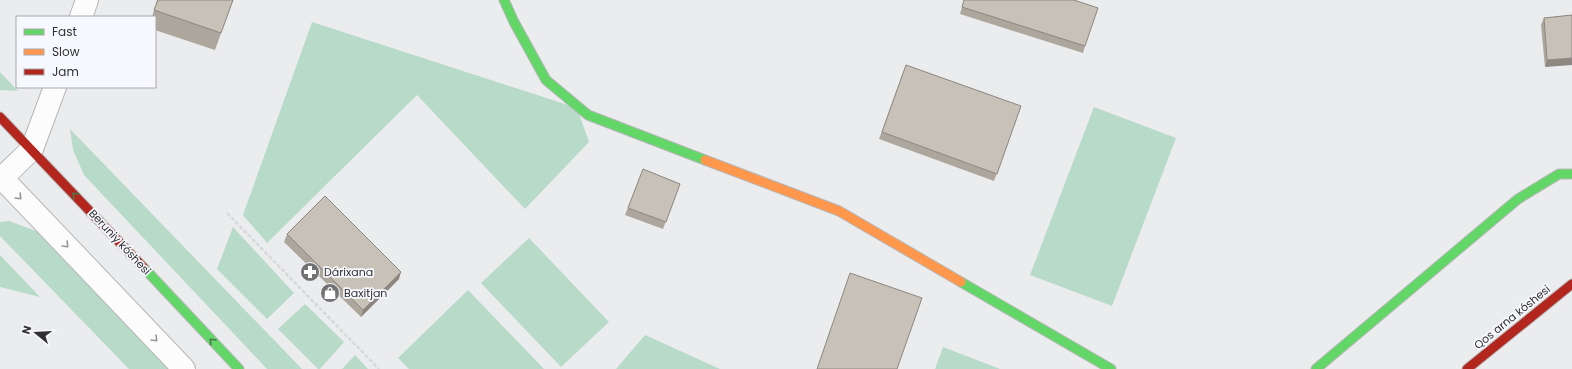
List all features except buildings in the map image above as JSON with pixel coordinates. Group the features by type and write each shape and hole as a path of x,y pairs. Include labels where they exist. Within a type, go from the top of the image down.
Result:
{"street":[{"path":"80,16 87,0"},
{"path":"504,0 514,22 546,80 588,115 839,211 1111,369"},
{"path":"56,88 32,149 1,178 184,369"},
{"name":"Beruniy kóshesi","path":"0,117 239,369"},
{"path":"1316,369 1518,199 1559,174 1572,174"},
{"name":"Qos arna kóshesi","path":"1467,369 1572,284"}],"path":[{"path":"227,213 380,369"}],"green space":[{"path":"312,22 577,108 589,142 525,209 417,95 267,243 243,215"},
{"path":"0,72 18,91 0,90"},
{"path":"1094,107 1176,138 1112,306 1030,275"},
{"path":"70,129 302,369 267,369 84,175 73,150"},
{"path":"9,221 41,233 171,369 129,369 0,236 0,222"},
{"path":"233,227 294,293 267,319 217,269"},
{"path":"529,238 609,322 561,367 481,283"},
{"path":"0,255 40,297 0,287"},
{"path":"468,290 544,369 409,369 398,358"},
{"path":"305,304 344,342 320,369 318,369 278,329"},
{"path":"645,335 720,369 616,369"},
{"path":"943,347 1000,369 935,369"},
{"path":"355,355 368,369 342,369"}],"traffic: fast":[{"path":"504,0 514,22 546,80 588,115 705,160"},
{"path":"1316,369 1518,199 1559,174 1572,174"},
{"path":"144,268 239,369"},
{"path":"961,282 1111,369"}],"traffic: slow":[{"path":"705,160 839,211 961,282"}],"traffic: jam":[{"path":"0,117 144,268"},
{"path":"1467,369 1572,284"}],"place":[{"name":"Dárixana","path":"310,272"},
{"name":"Baxitjan","path":"330,293"}]}
